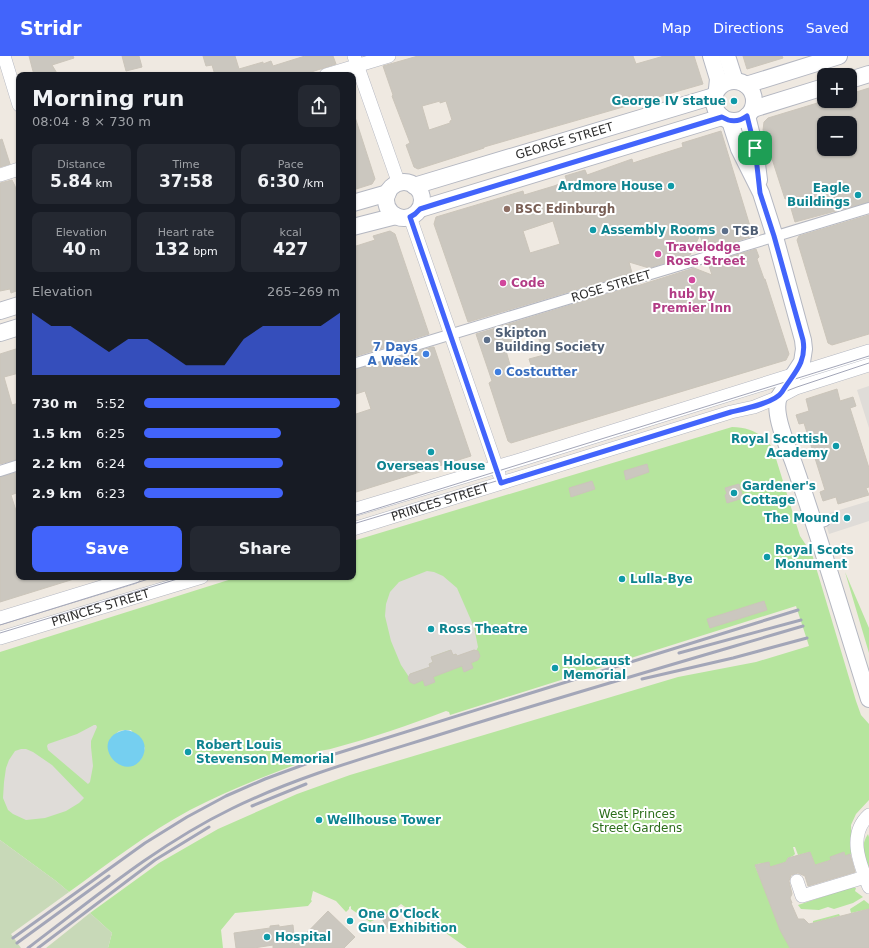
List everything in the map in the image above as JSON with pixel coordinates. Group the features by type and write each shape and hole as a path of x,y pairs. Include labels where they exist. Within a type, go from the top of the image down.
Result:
{"street":[{"path":"4,56 16,95"},
{"path":"332,72 356,61 389,56"},
{"path":"711,56 718,79 714,108 726,119 760,193 774,236 803,340 804,349 802,362 777,402 777,410 784,435 820,522 869,699"},
{"path":"727,56 741,83 754,96 750,113 760,193"},
{"name":"GEORGE STREET","path":"356,203 401,187 716,92 724,83 741,83 840,56"},
{"path":"356,61 401,187"},
{"path":"857,78 869,74"},
{"name":"GEORGE STREET","path":"356,226 408,214 726,119 740,120 750,113 817,89"},
{"path":"0,175 16,170"},
{"path":"401,187 387,200 388,207 408,214"},
{"path":"401,187 419,190 421,196 422,203 408,214"},
{"name":"ROSE STREET","path":"356,363 869,208"},
{"path":"408,214 451,334 501,483"},
{"path":"0,311 16,306"},
{"path":"0,333 16,329"},
{"name":"PRINCES STREET","path":"356,509 869,351"},
{"name":"PRINCES STREET","path":"356,528 754,406 780,397 803,386 869,365"},
{"path":"0,471 16,466"},
{"name":"PRINCES STREET","path":"0,618 124,580"},
{"name":"PRINCES STREET","path":"0,638 192,580"},
{"path":"797,881 802,896 867,882 857,853 858,832 862,822 869,815"}],"green space":[{"name":"West Princes Street Gardens","path":"732,427 744,428 761,435 773,449 800,536 812,554 856,701 861,715 869,724 869,800 856,814 851,825 852,854 845,856 844,852 831,857 831,860 815,865 810,852 798,855 795,847 793,847 795,854 788,858 786,862 770,867 769,862 757,864 755,866 790,948 467,948 443,931 439,932 436,910 416,915 401,904 391,912 370,922 351,909 351,906 346,912 336,901 313,891 312,901 308,906 235,913 221,930 223,948 108,948 112,933 90,913 159,863 218,829 297,794 350,775 678,677 756,662 809,646 796,606 450,715 449,712 446,711 376,736 332,749 316,752 316,757 236,788 205,802 174,819 128,849 69,892 0,840 0,652 228,580 356,580 356,540","holes":["131,730 145,748 141,759 136,763 110,739 119,731"]},
{"path":"845,572 869,628 869,653"},
{"path":"868,834 869,837 869,872 863,848"},
{"path":"0,840 69,892 11,934 21,948 0,948"},
{"path":"852,887 856,888 855,891 863,897 853,903 834,909 828,907 819,910 801,909 798,905"},
{"path":"864,900 869,904 869,909 851,913 850,909"},
{"path":"90,913 112,933 108,948 46,948"},
{"path":"839,914 840,916 813,923 813,921"}],"shaded area":[{"path":"869,386 869,428 857,390"},
{"name":"The Mound","path":"869,501 869,521 829,534 823,515"},
{"path":"427,571 443,576 457,588 474,627 478,647 476,651 474,650 457,657 456,654 453,655 450,650 431,657 433,662 429,664 430,667 410,674 409,677 401,665 391,641 385,616 386,604 390,592 399,582"},
{"path":"94,725 97,727 91,741 93,766 90,782 88,784 48,750 47,746 48,744 77,734"},
{"path":"26,749 33,752 52,765 84,798 66,811 45,818 26,820 13,814 8,810 3,798 4,782 9,760 15,751"}],"water":[{"path":"125,730 139,735 145,747 142,758 134,765 126,767 118,764 112,758 108,750 108,742 114,735"}],"building":[{"path":"29,56 73,56 74,58 52,65 56,72 33,72"},
{"path":"122,56 139,56 142,67 126,71"},
{"path":"203,56 235,56 239,69 271,61 273,66 305,56 333,56 336,64 311,72 214,72 212,65 206,66"},
{"path":"418,56 633,56 636,64 664,56 694,56 703,84 484,147 418,169 414,167 406,145 410,143 392,96 393,95 383,66","holes":["440,101 440,103 446,101 452,120 450,123 429,130 422,106"]},
{"path":"743,56 782,56 783,58 747,69"},
{"path":"869,88 869,202 795,222 788,198 785,199 763,130 764,122 768,118 817,103 817,108 857,108 857,92"},
{"path":"356,120 375,179 372,184 356,189"},
{"path":"721,131 753,236 705,251 700,235 690,255 649,268 629,262 632,273 468,322 434,224 436,217 523,191 524,195 554,186 567,181 565,176 585,170 587,175 632,159 633,163 683,147 682,143","holes":["553,221 560,244 530,253 523,231"]},
{"path":"2,139 10,164 0,167 0,140"},
{"path":"12,180 16,190 16,291 11,293 10,289 0,291 0,183"},
{"path":"869,215 869,334 832,345 828,343 797,240 799,236"},
{"path":"390,231 395,234 429,334 356,356 356,246 375,240 373,236"},
{"path":"756,249 759,257 757,259 789,354 786,360 511,443 508,441 489,383 492,381 476,334 694,268 712,275 708,263","holes":["537,333 544,355 529,359 532,368 513,375 504,344"]},
{"path":"434,347 471,456 356,492 356,414 371,409 365,391 356,394 356,369"},
{"path":"16,349 16,374 4,377 12,405 16,404 16,460 0,464 0,354"},
{"name":"Royal Scottish Academy","path":"837,389 840,401 853,397 856,406 850,408 869,468 869,487 866,488 869,495 838,504 836,497 823,501 820,492 825,490 804,423 799,424 796,415 809,411 806,399"},
{"path":"647,464 649,472 626,480 624,471"},
{"path":"16,473 16,493 11,495 16,511 16,580 71,580 0,602 0,477"},
{"path":"592,481 595,489 571,497 569,488"},
{"name":"Gardener's Cottage","path":"739,484 743,498 727,503 725,488"},
{"path":"764,601 767,610 710,628 707,619"},
{"path":"451,650 453,655 456,654 457,656 474,650 478,651 480,656 478,660 471,663 473,668 464,672 462,666 433,677 435,682 425,686 423,680 414,684 410,682 408,678 410,674 430,667 429,664 433,662 431,657"},
{"path":"810,852 815,865 831,860 830,857 844,852 845,856 850,854 855,872 808,886 805,876 798,873 791,875 789,881 792,894 790,898 798,919 804,919 809,924 869,909 869,948 790,948 780,930 755,865 769,862 770,867 786,862 788,858"},
{"path":"328,911 355,937 344,948 273,948 273,945 254,948 236,948 234,933 270,928 270,926 279,925 279,927 293,925 295,945"},
{"path":"391,912 401,929 388,929 381,917"}],"tram line":[{"path":"356,515 869,356"},
{"path":"356,523 753,404 797,387 869,363"},
{"path":"0,625 145,580"},
{"path":"0,633 174,580"}],"railway":[{"path":"13,938 145,843 187,817 226,796 265,779 322,758 798,610"},
{"path":"679,653 801,620"},
{"path":"28,948 151,856 204,823 257,797 311,776 492,718 803,626"},
{"path":"642,679 733,658 807,638"},
{"path":"252,806 306,784"},
{"path":"38,948 155,860 209,827"},
{"path":"17,943 109,876"}],"place":[{"name":"George IV statue","path":"734,101"},
{"name":"Ardmore House","path":"671,186"},
{"name":"Eagle Buildings","path":"858,195"},
{"name":"BSC Edinburgh","path":"507,209"},
{"name":"Assembly Rooms","path":"593,230"},
{"name":"TSB","path":"725,231"},
{"name":"Travelodge Rose Street","path":"658,254"},
{"name":"hub by Premier Inn","path":"692,280"},
{"name":"Code","path":"503,283"},
{"name":"Skipton Building Society","path":"487,340"},
{"name":"7 Days A Week","path":"426,354"},
{"name":"Costcutter","path":"498,372"},
{"name":"Royal Scottish Academy","path":"836,446"},
{"name":"Overseas House","path":"431,452"},
{"name":"Gardener's Cottage","path":"734,493"},
{"name":"The Mound","path":"847,518"},
{"name":"Royal Scots Monument","path":"767,557"},
{"name":"Lulla-Bye","path":"622,579"},
{"name":"Ross Theatre","path":"431,629"},
{"name":"Holocaust Memorial","path":"555,668"},
{"name":"Robert Louis Stevenson Memorial","path":"188,752"},
{"name":"Wellhouse Tower","path":"319,820"},
{"name":"One O'Clock Gun Exhibition","path":"350,921"},
{"name":"Hospital","path":"267,937"}],"route":[{"path":"747,116 755,148 760,193 774,236 803,340 804,349 802,362 780,397 501,483 494,458 410,217 420,209 722,117 730,121 744,119 747,116"}]}
